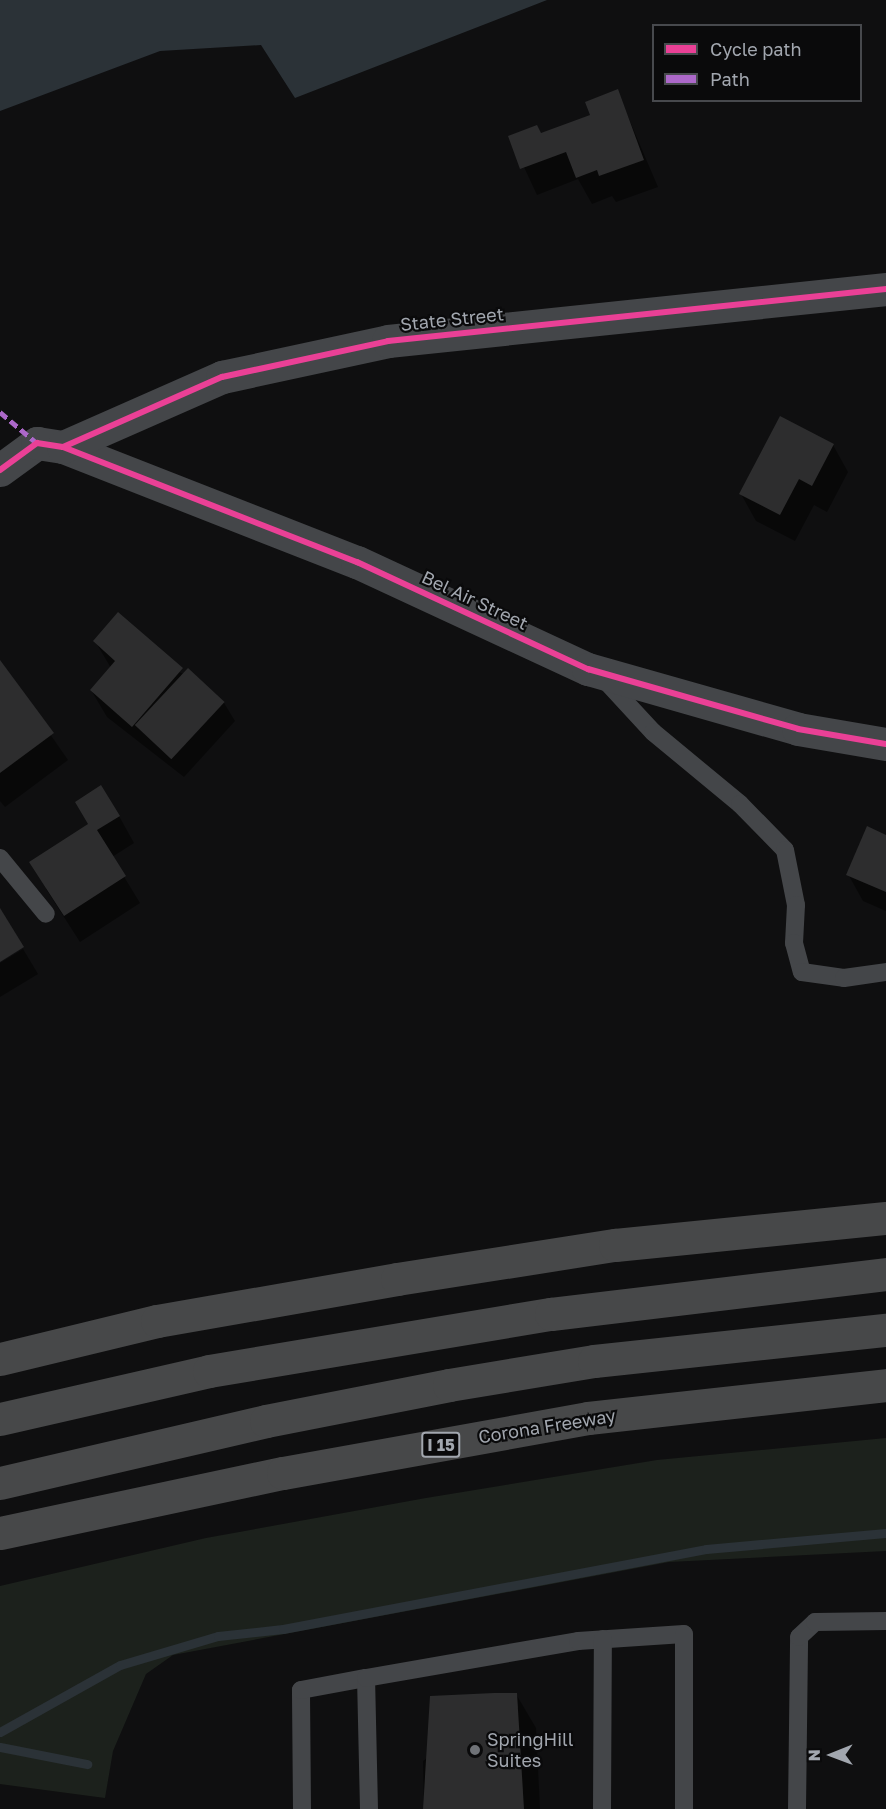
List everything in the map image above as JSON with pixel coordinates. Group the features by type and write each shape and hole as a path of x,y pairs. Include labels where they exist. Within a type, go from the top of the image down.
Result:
{"highway":[{"path":"0,1359 157,1321 397,1279 615,1245 886,1218"},
{"path":"0,1419 209,1371 518,1319 886,1274"},
{"path":"0,1483 266,1420 449,1385 594,1361 886,1330"},
{"name":"Corona Freeway","path":"0,1533 283,1473 588,1418 886,1385"}],"street":[{"name":"State Street","path":"50,445 222,377 388,342 886,289"},
{"path":"0,470 50,445"},
{"name":"Bel Air Street","path":"50,445 357,562 597,671 798,729 886,744"}],"lane":[{"path":"597,671 653,732 740,804 785,850 796,905 794,943 802,972 844,978 886,972"},
{"path":"0,858 46,914"},
{"path":"797,1809 799,1637 815,1622 886,1622"},
{"path":"302,1809 301,1690 603,1639 684,1634 684,1809"},
{"path":"602,1809 603,1639"},
{"path":"366,1678 369,1809"}],"shaded area":[{"path":"0,0 547,0 295,98 261,45 160,51 0,111"},
{"path":"886,1438 886,1551 669,1562 173,1655 146,1674 113,1751 105,1798 0,1784 0,1586 206,1538 426,1498 657,1460"}],"building":[{"path":"618,89 644,160 599,176 597,170 576,178 566,152 520,169 508,136 537,125 541,133 590,115 585,102"},
{"path":"780,416 834,444 812,486 799,479 780,515 739,494"},
{"path":"118,612 183,668 132,727 90,690 115,661 93,641"},
{"path":"0,660 54,733 0,773"},
{"path":"188,668 225,702 171,759 135,725"},
{"path":"101,785 120,816 97,830 126,876 64,916 29,862 88,824 75,802"},
{"path":"867,826 886,835 886,892 846,875"},
{"path":"0,908 24,947 0,962"},
{"name":"SpringHill Suites","path":"517,1693 524,1809 423,1809 430,1696"}],"waterway":[{"path":"0,1732 120,1665 218,1636 283,1629 706,1549 886,1533"},
{"path":"0,1747 87,1764"}],"marked path":[{"path":"0,412 37,443"}],"cycle path":[{"path":"0,470 37,443 63,447 222,377 388,341 886,289"},
{"path":"63,447 357,562 588,669 798,729 886,744"}],"place":[{"name":"SpringHill Suites","path":"475,1750"}]}
